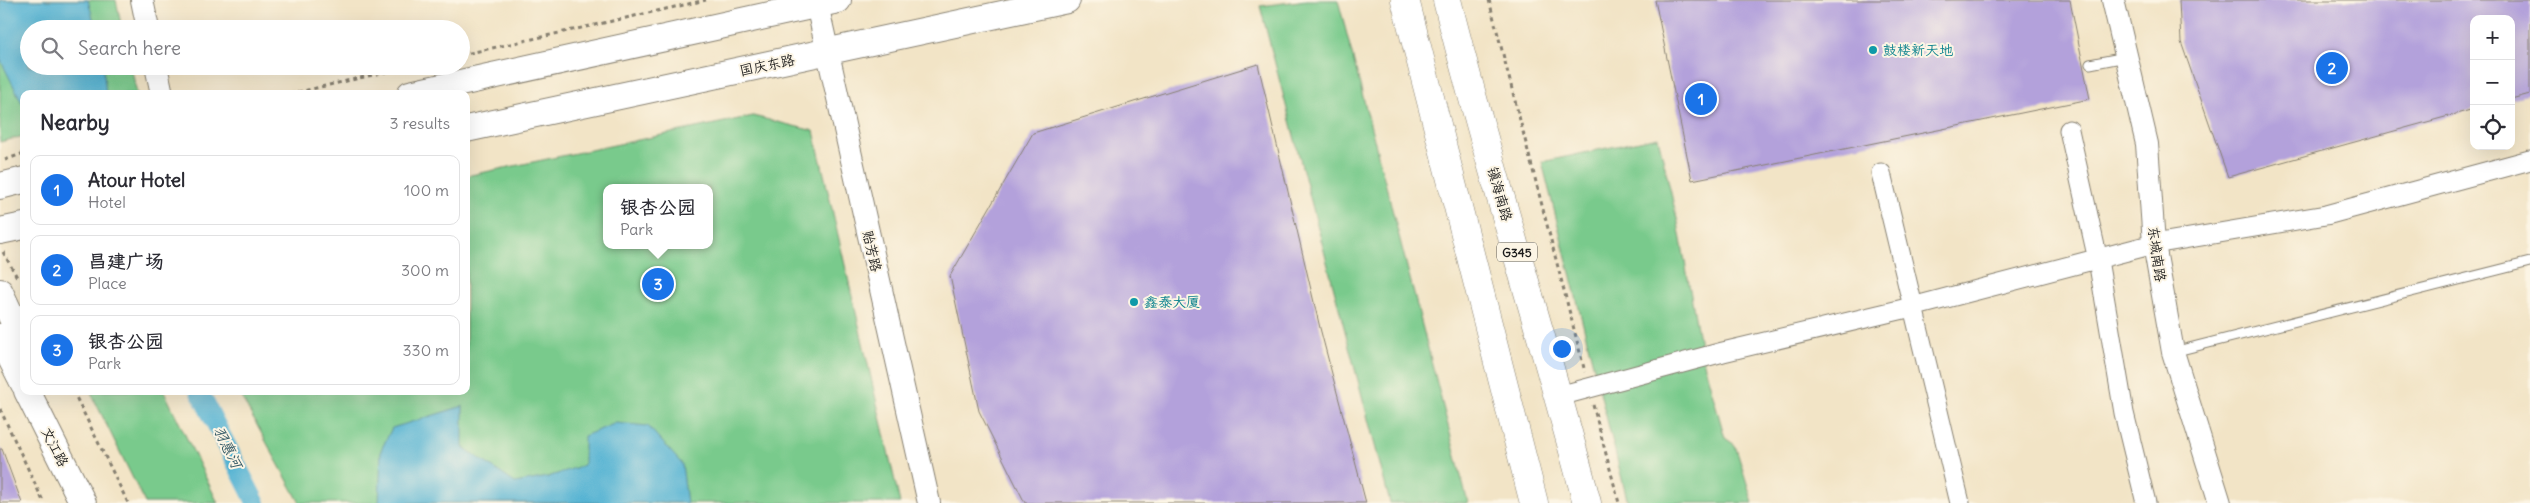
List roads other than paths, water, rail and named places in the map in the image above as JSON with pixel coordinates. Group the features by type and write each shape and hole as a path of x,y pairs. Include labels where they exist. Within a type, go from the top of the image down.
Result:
{"highway":[{"path":"1405,0 1534,503"},
{"name":"镇海南路","path":"1447,0 1471,95 1559,396 1587,503"}],"main road":[{"name":"国庆东路","path":"470,128 1067,0"},
{"path":"428,90 823,2"},
{"path":"0,186 20,181"},
{"path":"10,288 20,328"},
{"path":"0,337 20,376"},
{"name":"文江路","path":"29,395 83,503"},
{"path":"48,395 100,503"}],"street":[{"path":"142,0 146,20"},
{"name":"东城南路","path":"2113,0 2146,144 2154,244 2173,352 2220,503"},
{"name":"贻芳路","path":"823,2 827,52 929,503"},
{"path":"158,75 161,90"},
{"path":"2069,130 2098,260 2124,412 2146,503"},
{"path":"1559,396 1723,352 1912,307 2154,244 2326,215 2530,160"},
{"path":"1881,173 1960,503"}],"lane":[{"path":"2090,64 2126,56"},
{"path":"2173,352 2530,262"}],"water":[{"path":"0,0 88,0 94,20 20,20 20,75 104,75 106,90 20,90 20,99 0,59"},
{"path":"463,406 463,447 515,483 548,477 584,465 584,436 616,423 648,426 682,464 687,503 379,503 381,450 392,428"}],"waterway":[{"name":"羽惠河","path":"201,395 256,503"}],"place":[{"name":"鼓楼新天地","path":"1873,50"},
{"name":"昌建广场","path":"2332,68"},
{"name":"Atour Hotel","path":"1701,99"},
{"name":"银杏公园","path":"658,284"},
{"name":"鑫泰大厦","path":"1134,302"}]}
